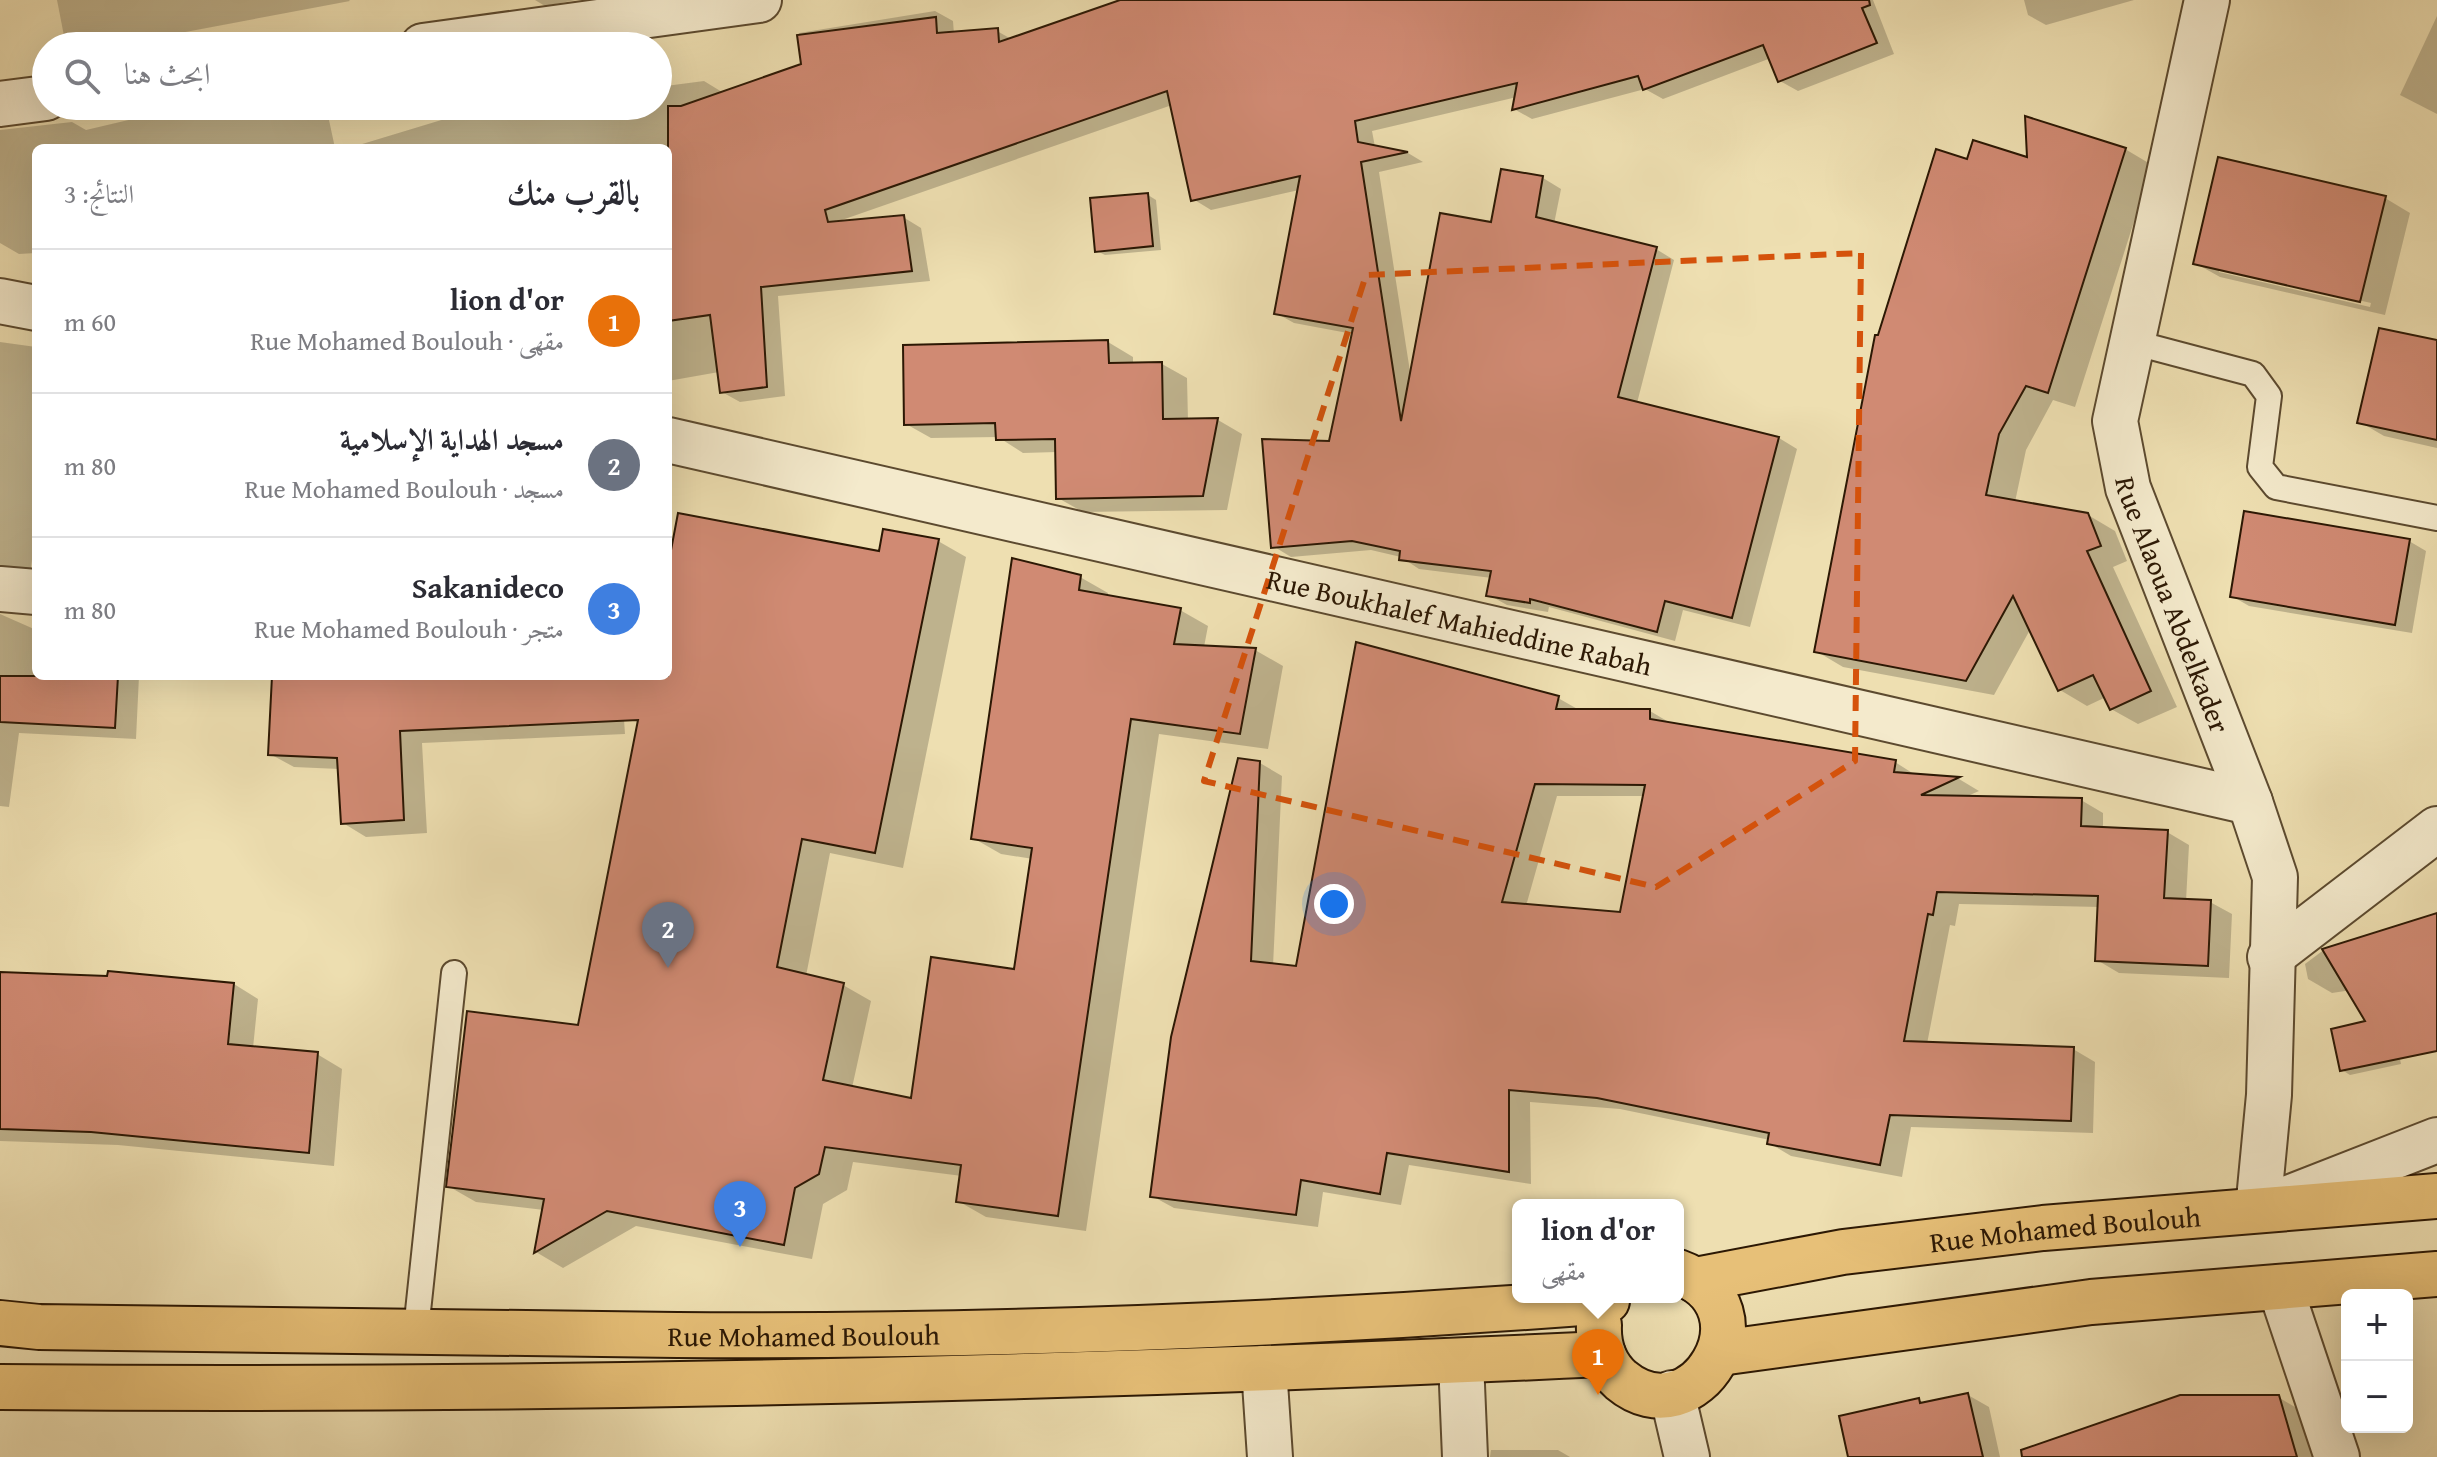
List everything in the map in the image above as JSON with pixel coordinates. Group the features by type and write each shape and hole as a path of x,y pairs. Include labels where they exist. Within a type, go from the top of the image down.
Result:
{"main road":[{"name":"Rue Mohamed Boulouh","path":"1687,1276 1843,1252 2043,1228 2437,1196"},
{"path":"1720,1353 2091,1302 2437,1274"},
{"path":"1607,1303 1599,1327 1603,1354 1611,1370 1637,1390 1672,1393 1701,1380 1720,1353 1723,1336 1717,1305 1687,1276"},
{"name":"Rue Mohamed Boulouh","path":"0,1323 39,1327 678,1335 936,1332 1383,1318 1561,1303"},
{"path":"0,1387 363,1390 1264,1368 1603,1354"}],"street":[{"path":"525,32 759,0"},
{"name":"Rue Alaoua Abdelkader","path":"2207,0 2115,421 2128,488 2250,802 2275,877 2270,957 2269,1095 2258,1210"},
{"path":"0,104 32,100"},
{"path":"0,301 32,307"},
{"name":"Rue Boukhalef Mahieddine Rabah","path":"672,441 2250,802"},
{"path":"0,589 32,592"},
{"path":"2270,957 2437,829"},
{"path":"2258,1210 2437,1140"},
{"path":"2280,1287 2337,1457"},
{"path":"1461,1361 1465,1457"},
{"path":"1264,1368 1270,1457"},
{"path":"1672,1393 1687,1457"}],"lane":[{"path":"2132,342 2253,374 2269,396 2260,467 2276,487 2437,518"},
{"path":"416,1330 454,973"}],"highlighted area":[{"path":"1861,253 1855,761 1656,887 1204,781 1366,275"}],"building":[{"path":"1120,0 1869,0 1870,5 1862,8 1877,43 1778,82 1763,45 1643,90 1638,76 1512,110 1517,83 1355,121 1358,142 1408,152 1361,162 1401,421 1440,213 1491,222 1501,169 1543,176 1536,217 1657,247 1618,397 1779,437 1732,618 1665,601 1657,632 1530,599 1530,603 1486,596 1491,571 1399,560 1400,551 1352,541 1271,548 1262,439 1329,441 1353,328 1274,314 1300,176 1191,201 1167,91 825,210 828,222 904,215 912,271 761,287 767,387 720,393 710,315 672,320 672,144 668,144 668,120 672,120 672,106 681,106 801,64 797,35 936,17 937,33 998,28 999,42"},
{"path":"2025,116 2126,148 2048,393 2026,386 1999,434 1986,495 2088,513 2101,546 2087,551 2151,691 2110,710 2093,675 2058,691 2013,596 1966,681 1814,652 1875,335 1878,335 1936,149 1967,159 1973,140 2027,157"},
{"path":"2218,157 2386,196 2360,302 2193,264"},
{"path":"1148,193 1153,246 1095,252 1090,198"},
{"path":"2379,328 2437,340 2437,440 2357,423"},
{"path":"1108,340 1109,363 1162,362 1163,419 1218,418 1203,496 1056,499 1055,439 996,440 995,423 904,425 903,345"},
{"path":"2244,511 2410,539 2395,625 2230,597"},
{"path":"678,513 879,551 883,529 939,539 875,853 802,839 777,967 844,983 823,1080 911,1098 931,957 1014,969 1032,848 971,839 1012,558 1081,575 1079,590 1181,608 1174,644 1256,648 1240,734 1131,719 1058,1216 956,1202 961,1165 825,1147 819,1174 795,1188 784,1245 607,1211 534,1253 544,1199 446,1187 467,1011 578,1025 638,720 400,731 404,820 341,824 337,758 268,755 272,680 672,680 672,545"},
{"path":"1356,642 1559,696 1556,709 1650,709 1650,719 1896,760 1894,772 1960,777 1921,795 2082,798 2081,826 2168,830 2164,898 2211,900 2208,966 2095,961 2098,896 1937,892 1933,915 1928,914 1904,1041 2074,1047 2071,1121 1890,1115 1880,1165 1767,1144 1769,1133 1597,1098 1509,1090 1509,1172 1387,1153 1380,1194 1301,1180 1296,1215 1150,1197 1171,1037 1238,758 1260,761 1251,961 1296,966","holes":["1535,784 1645,785 1620,912 1502,902"]},
{"path":"0,676 32,676 32,680 118,680 115,728 0,722"},
{"path":"2437,913 2437,1051 2340,1071 2331,1029 2365,1021 2322,949"},
{"path":"108,971 234,983 228,1044 318,1052 309,1153 91,1132 0,1129 0,972 107,976"},
{"path":"1968,1393 1983,1457 1848,1457 1839,1416 1919,1398 1920,1403"},
{"path":"2180,1395 2279,1395 2297,1457 2022,1457 2021,1450"}],"place":[{"name":"مسجد الهداية الإسلامية","path":"668,968"},
{"name":"Sakanideco","path":"740,1247"},
{"name":"lion d'or","path":"1598,1395"}]}
